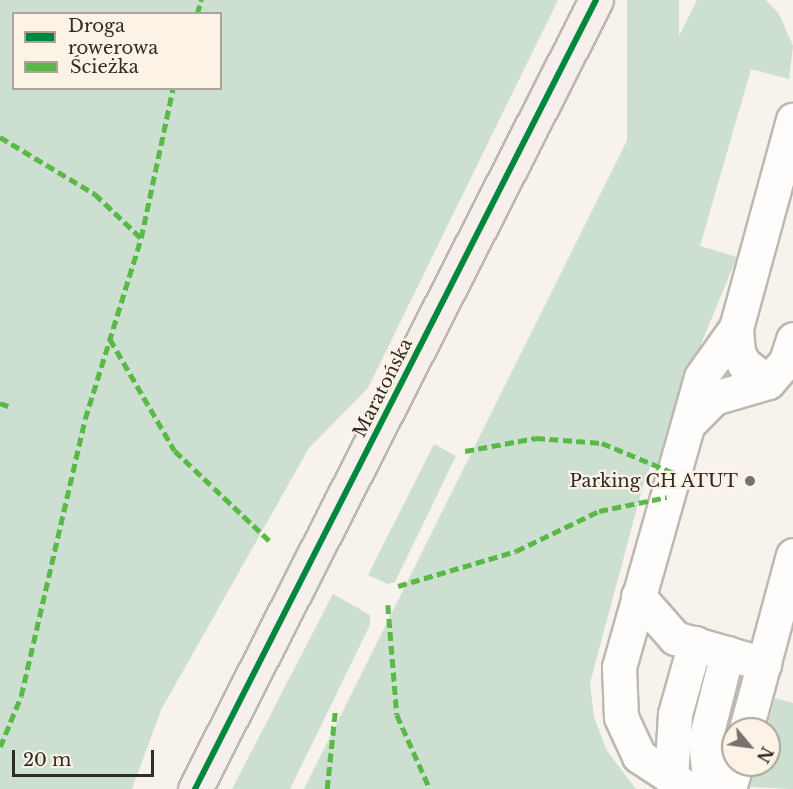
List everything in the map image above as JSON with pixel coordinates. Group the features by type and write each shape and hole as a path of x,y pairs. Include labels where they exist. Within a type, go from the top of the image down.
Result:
{"main road":[{"name":"Maratońska","path":"195,789 596,0"}],"lane":[{"path":"768,382 744,364 738,352 736,328 793,120"},
{"path":"680,784 639,756 621,717 619,667 691,421 701,377 736,328"},
{"path":"691,421 714,398 768,382 786,362 793,339"},
{"path":"749,717 793,555"},
{"path":"638,596 675,638 764,664"},
{"path":"680,784 675,714 696,643"},
{"path":"710,789 705,740 727,653"}],"green space":[{"path":"0,0 558,0 368,388 309,448 161,710 132,789 0,789"},
{"path":"627,0 679,0 679,466 627,466"},
{"path":"697,0 766,0 779,14 793,46 789,79 751,69 700,246 737,257 644,482 590,683 594,717 607,751 636,789 304,789"},
{"path":"434,444 456,456 395,582 388,584 368,575"},
{"path":"333,594 370,615 370,625 290,789 232,789"},
{"path":"775,698 793,703 793,789 750,787 753,777 781,777 781,717 770,717"}],"marked path":[{"path":"198,12 201,0"},
{"path":"0,747 21,696 85,419 141,238 173,90"},
{"path":"0,137 95,194 141,238"},
{"path":"110,339 175,451 270,541"},
{"path":"0,403 8,406"},
{"path":"465,451 536,438 602,443 674,473"},
{"path":"398,586 516,551 599,511 667,497"},
{"path":"388,605 397,715 430,789"},
{"path":"327,789 335,712"}],"cycle path":[{"path":"195,789 596,0"}],"place":[{"name":"Parking CH ATUT","path":"750,481"}]}
